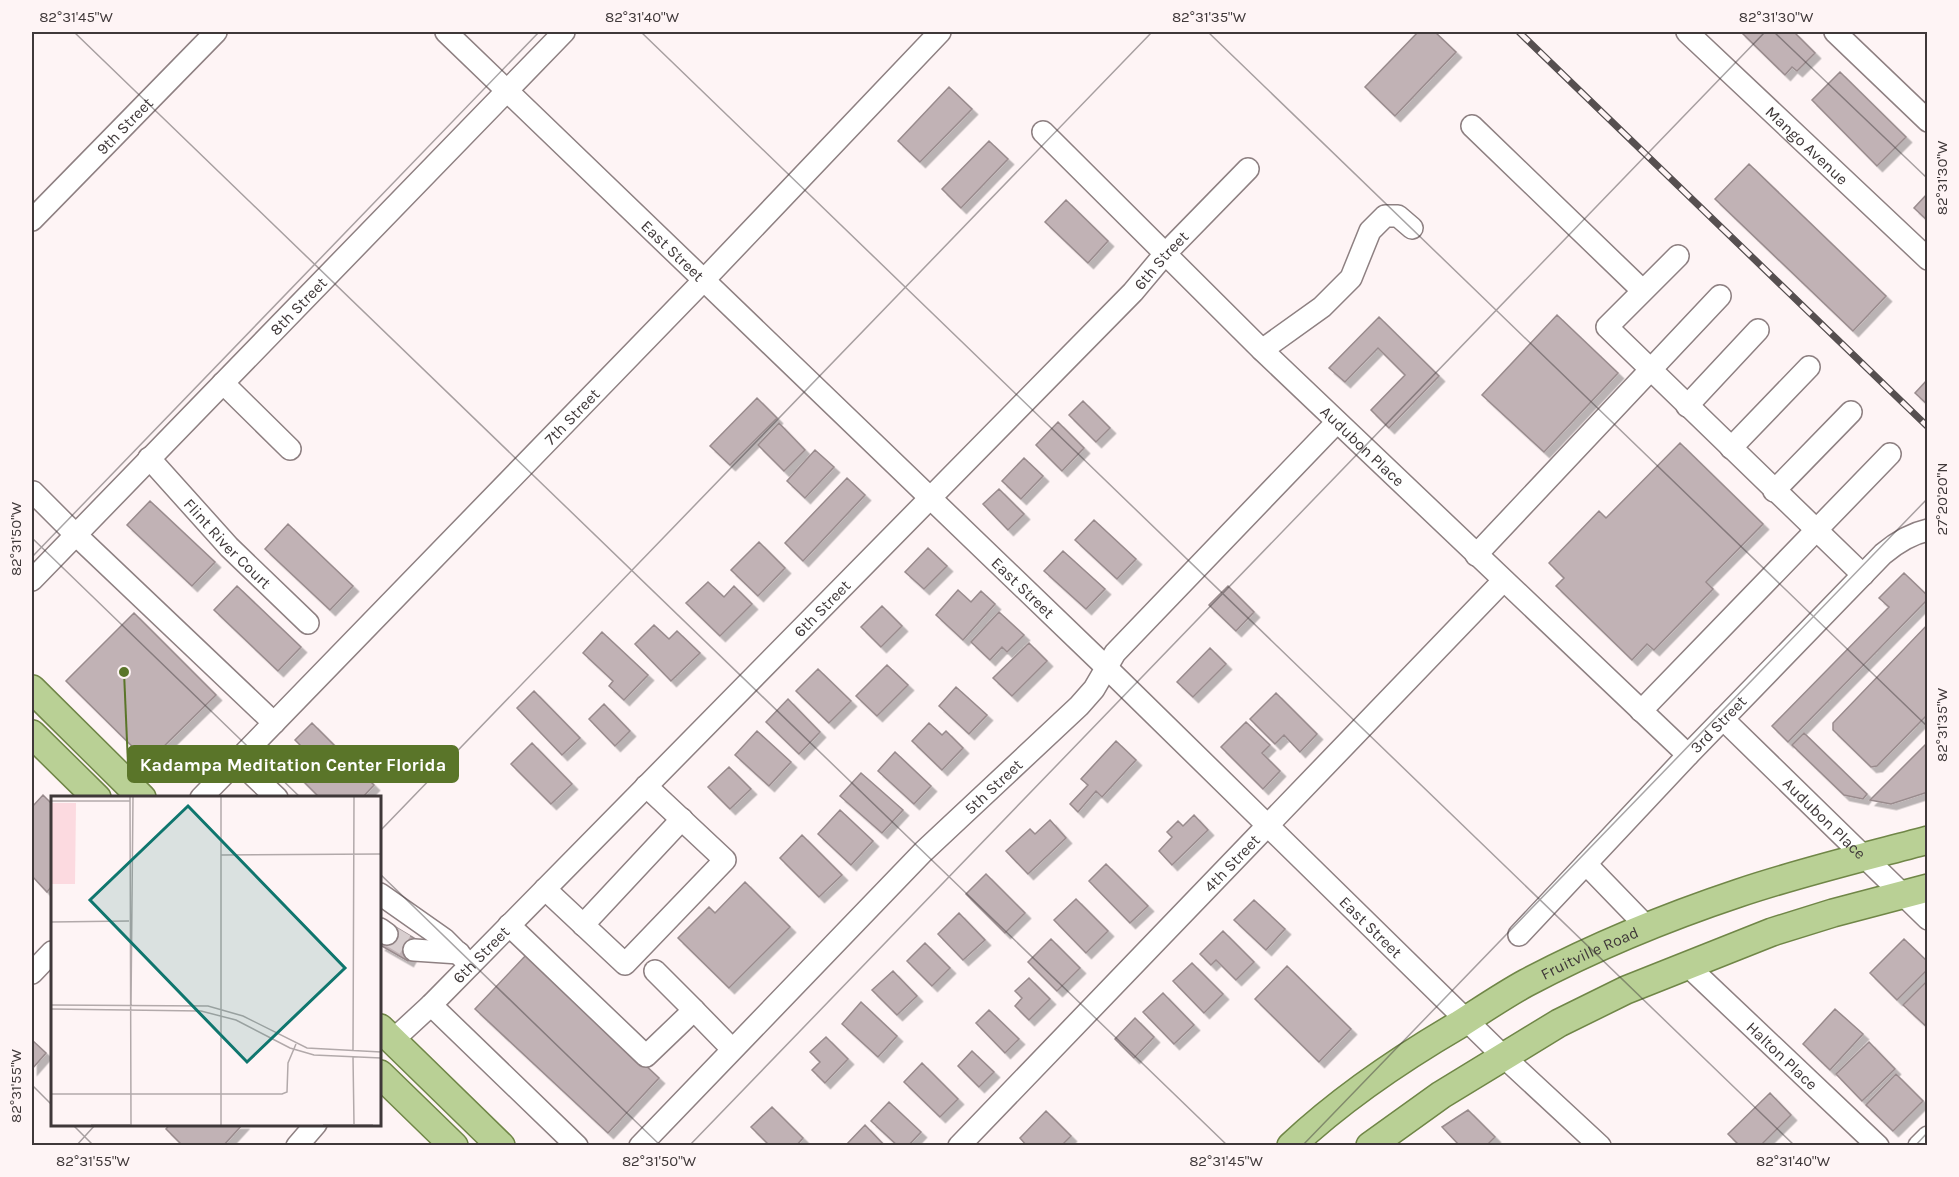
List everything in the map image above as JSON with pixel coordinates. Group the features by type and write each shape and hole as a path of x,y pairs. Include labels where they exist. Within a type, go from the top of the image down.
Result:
{"main road":[{"path":"32,690 140,796"},
{"path":"32,734 95,796"},
{"name":"Fruitville Road","path":"1291,1146 1374,1078 1407,1055 1526,984 1647,927 1749,890 1928,840"},
{"path":"1370,1146 1441,1095 1559,1023 1626,990 1772,932 1915,891"},
{"path":"386,1035 501,1146"},
{"path":"381,1075 454,1146"},
{"path":"406,1099 428,1102 475,1146"}],"street":[{"name":"9th Street","path":"32,220 216,32"},
{"name":"East Street","path":"446,32 929,500 1107,668 1504,1057 1600,1146"},
{"name":"8th Street","path":"32,580 564,32"},
{"name":"7th Street","path":"203,796 704,281 940,32"},
{"name":"Mango Avenue","path":"1687,32 1928,259"},
{"path":"1835,32 1928,121"},
{"path":"1472,126 1642,290"},
{"name":"Audubon Place","path":"1043,132 1164,255 1262,350 1688,755"},
{"name":"6th Street","path":"386,1035 431,1005 465,959 509,925 545,889 1133,292 1164,255 1248,169"},
{"path":"1262,350 1322,307 1352,278 1370,231 1385,216 1398,216 1412,228"},
{"path":"1678,256 1607,327 1863,575"},
{"path":"1476,555 1720,296"},
{"path":"1687,406 1758,330"},
{"path":"1731,448 1809,367"},
{"path":"223,383 290,449"},
{"path":"1774,490 1851,412"},
{"name":"5th Street","path":"640,1146 923,852 1080,706 1094,689 1115,653 1337,422"},
{"path":"1641,711 1890,454"},
{"name":"Flint River Court","path":"149,458 229,547 308,623"},
{"path":"32,492 274,723"},
{"name":"3rd Street","path":"1519,935 1688,755 1863,575 1896,543 1918,532 1928,530"},
{"name":"4th Street","path":"959,1146 1503,581"},
{"name":"Audubon Place","path":"1723,719 1865,857 1915,891 1928,919"},
{"path":"237,760 275,796"},
{"path":"545,889 625,964 725,860 646,786"},
{"path":"583,925 682,819"},
{"path":"1586,864 1647,927"},
{"path":"381,895 444,939 465,959"},
{"path":"509,925 646,1056 694,1010"},
{"path":"414,950 465,959"},
{"path":"32,974 51,953"},
{"name":"Halton Place","path":"1688,966 1878,1146"},
{"path":"655,971 732,1049"},
{"path":"431,1005 577,1146"},
{"path":"297,1146 315,1126"},
{"path":"1919,1146 1928,1137"}],"building":[{"path":"1418,32 1435,32 1456,52 1395,116 1365,87"},
{"path":"1741,32 1794,32 1815,53 1797,71 1792,67 1785,75"},
{"path":"1840,72 1906,137 1877,166 1812,100"},
{"path":"949,87 972,109 920,162 898,141"},
{"path":"989,141 1008,159 961,208 942,189"},
{"path":"1749,164 1886,296 1853,331 1715,199"},
{"path":"1928,193 1928,221 1914,208"},
{"path":"1066,200 1108,241 1088,263 1045,222"},
{"path":"1557,315 1618,373 1544,452 1482,395"},
{"path":"1379,317 1439,376 1389,428 1371,410 1405,375 1378,348 1345,382 1329,368"},
{"path":"1928,379 1928,405 1915,393"},
{"path":"757,398 777,418 730,465 710,446"},
{"path":"1083,401 1110,428 1096,442 1069,415"},
{"path":"1058,422 1084,448 1062,471 1036,445"},
{"path":"779,423 805,450 784,471 758,445"},
{"path":"1680,443 1763,524 1706,582 1713,589 1654,650 1647,644 1632,660 1556,586 1564,578 1549,563 1599,511 1606,518"},
{"path":"815,450 834,467 805,498 787,481"},
{"path":"1024,458 1043,476 1021,499 1002,481"},
{"path":"847,478 865,495 803,561 785,543"},
{"path":"999,489 1024,514 1008,530 983,504"},
{"path":"150,501 215,562 192,586 127,525"},
{"path":"1094,520 1136,559 1117,579 1075,540"},
{"path":"288,524 353,586 330,610 265,549"},
{"path":"759,542 785,568 758,596 731,570"},
{"path":"928,548 947,566 924,589 905,572"},
{"path":"1063,551 1105,589 1086,609 1044,571"},
{"path":"1904,573 1928,596 1928,599 1788,742 1772,726 1889,607 1879,598"},
{"path":"708,582 724,597 734,586 752,604 720,636 686,603"},
{"path":"237,586 301,647 278,671 214,610"},
{"path":"1228,586 1254,612 1236,631 1209,605"},
{"path":"958,590 971,602 981,591 995,604 963,640 936,615"},
{"path":"882,606 902,626 881,647 861,627"},
{"path":"999,612 1024,635 1007,652 1002,647 990,660 971,642"},
{"path":"134,613 216,695 148,762 66,681"},
{"path":"1928,624 1928,714 1877,766 1871,767 1833,730 1833,723"},
{"path":"654,625 669,639 677,631 700,653 671,681 635,644"},
{"path":"602,632 648,675 624,700 609,686 613,681 583,653"},
{"path":"1029,643 1047,661 1012,696 993,678"},
{"path":"1210,648 1226,664 1193,697 1177,682"},
{"path":"887,665 908,685 877,716 856,696"},
{"path":"818,669 851,701 829,723 796,691"},
{"path":"956,687 987,715 969,734 939,706"},
{"path":"534,691 580,738 562,755 517,708"},
{"path":"1276,693 1317,734 1300,752 1284,735 1275,744 1250,719"},
{"path":"788,699 820,732 799,754 766,722"},
{"path":"604,704 630,731 615,746 589,719"},
{"path":"1246,722 1270,745 1262,753 1280,771 1263,789 1221,747"},
{"path":"312,723 374,785 364,796 318,796 291,769 307,752 295,740"},
{"path":"929,723 942,735 946,731 963,748 942,770 912,741"},
{"path":"757,731 791,762 769,786 735,755"},
{"path":"1804,733 1867,794 1863,799 1844,795 1792,745"},
{"path":"1116,741 1136,760 1102,797 1096,791 1078,812 1070,804 1088,785 1081,779"},
{"path":"1928,742 1928,792 1891,804 1870,800"},
{"path":"532,743 572,784 551,804 511,764"},
{"path":"895,752 931,786 914,804 878,771"},
{"path":"729,767 751,789 730,809 708,787"},
{"path":"861,773 903,810 882,833 840,796"},
{"path":"43,795 51,803 51,887 47,892 32,876 32,807"},
{"path":"840,810 873,841 851,865 818,834"},
{"path":"1194,815 1208,830 1172,865 1159,851 1172,837 1167,832 1178,821 1183,826"},
{"path":"1050,820 1066,838 1028,874 1006,851 1030,829 1035,834"},
{"path":"802,835 842,875 819,897 780,858"},
{"path":"1106,864 1148,906 1130,923 1089,881"},
{"path":"986,874 1025,913 1005,933 966,894"},
{"path":"745,882 790,927 729,988 678,938 709,907 715,913"},
{"path":"1076,899 1108,931 1086,953 1054,920"},
{"path":"1254,900 1285,929 1266,950 1234,920"},
{"path":"959,913 985,940 963,960 938,934"},
{"path":"392,925 419,941 408,961 381,946"},
{"path":"1223,931 1254,962 1236,980 1216,960 1211,965 1200,954"},
{"path":"1051,939 1080,968 1057,991 1028,962"},
{"path":"1904,939 1928,962 1928,969 1897,1000 1870,973"},
{"path":"925,943 950,968 932,986 907,961"},
{"path":"527,954 659,1078 608,1133 475,1009"},
{"path":"1192,963 1223,994 1204,1013 1173,981"},
{"path":"1287,966 1351,1029 1319,1062 1255,999"},
{"path":"893,971 917,996 897,1015 872,990"},
{"path":"1029,978 1050,999 1029,1020 1015,1006 1022,998 1015,991"},
{"path":"1928,980 1928,1028 1903,1005"},
{"path":"1163,993 1194,1025 1174,1044 1143,1012"},
{"path":"861,1002 897,1036 878,1057 842,1024"},
{"path":"1835,1009 1863,1034 1830,1070 1803,1044"},
{"path":"989,1010 1019,1039 1005,1053 976,1023"},
{"path":"1135,1018 1154,1037 1134,1058 1115,1039"},
{"path":"826,1037 848,1059 825,1083 812,1070 820,1062 810,1052"},
{"path":"32,1040 46,1053 32,1069"},
{"path":"1869,1042 1895,1069 1862,1101 1836,1074"},
{"path":"972,1051 994,1072 979,1087 958,1066"},
{"path":"922,1063 958,1099 940,1117 904,1082"},
{"path":"1896,1074 1923,1101 1893,1131 1866,1105"},
{"path":"1770,1093 1791,1115 1760,1146 1740,1146 1728,1134"},
{"path":"889,1102 921,1132 908,1146 898,1146 871,1121"},
{"path":"772,1107 803,1138 796,1146 770,1146 751,1127"},
{"path":"1468,1110 1495,1137 1486,1146 1460,1146 1442,1127"},
{"path":"1046,1111 1071,1136 1061,1146 1027,1146 1020,1138"},
{"path":"865,1125 885,1146 845,1146"},
{"path":"168,1126 241,1126 223,1146 183,1146 166,1129"}],"tunnel":[{"path":"387,934 414,950"}],"railway":[{"path":"1519,32 1928,427"}],"place":[{"name":"Kadampa Meditation Center Florida","path":"124,672"}]}
